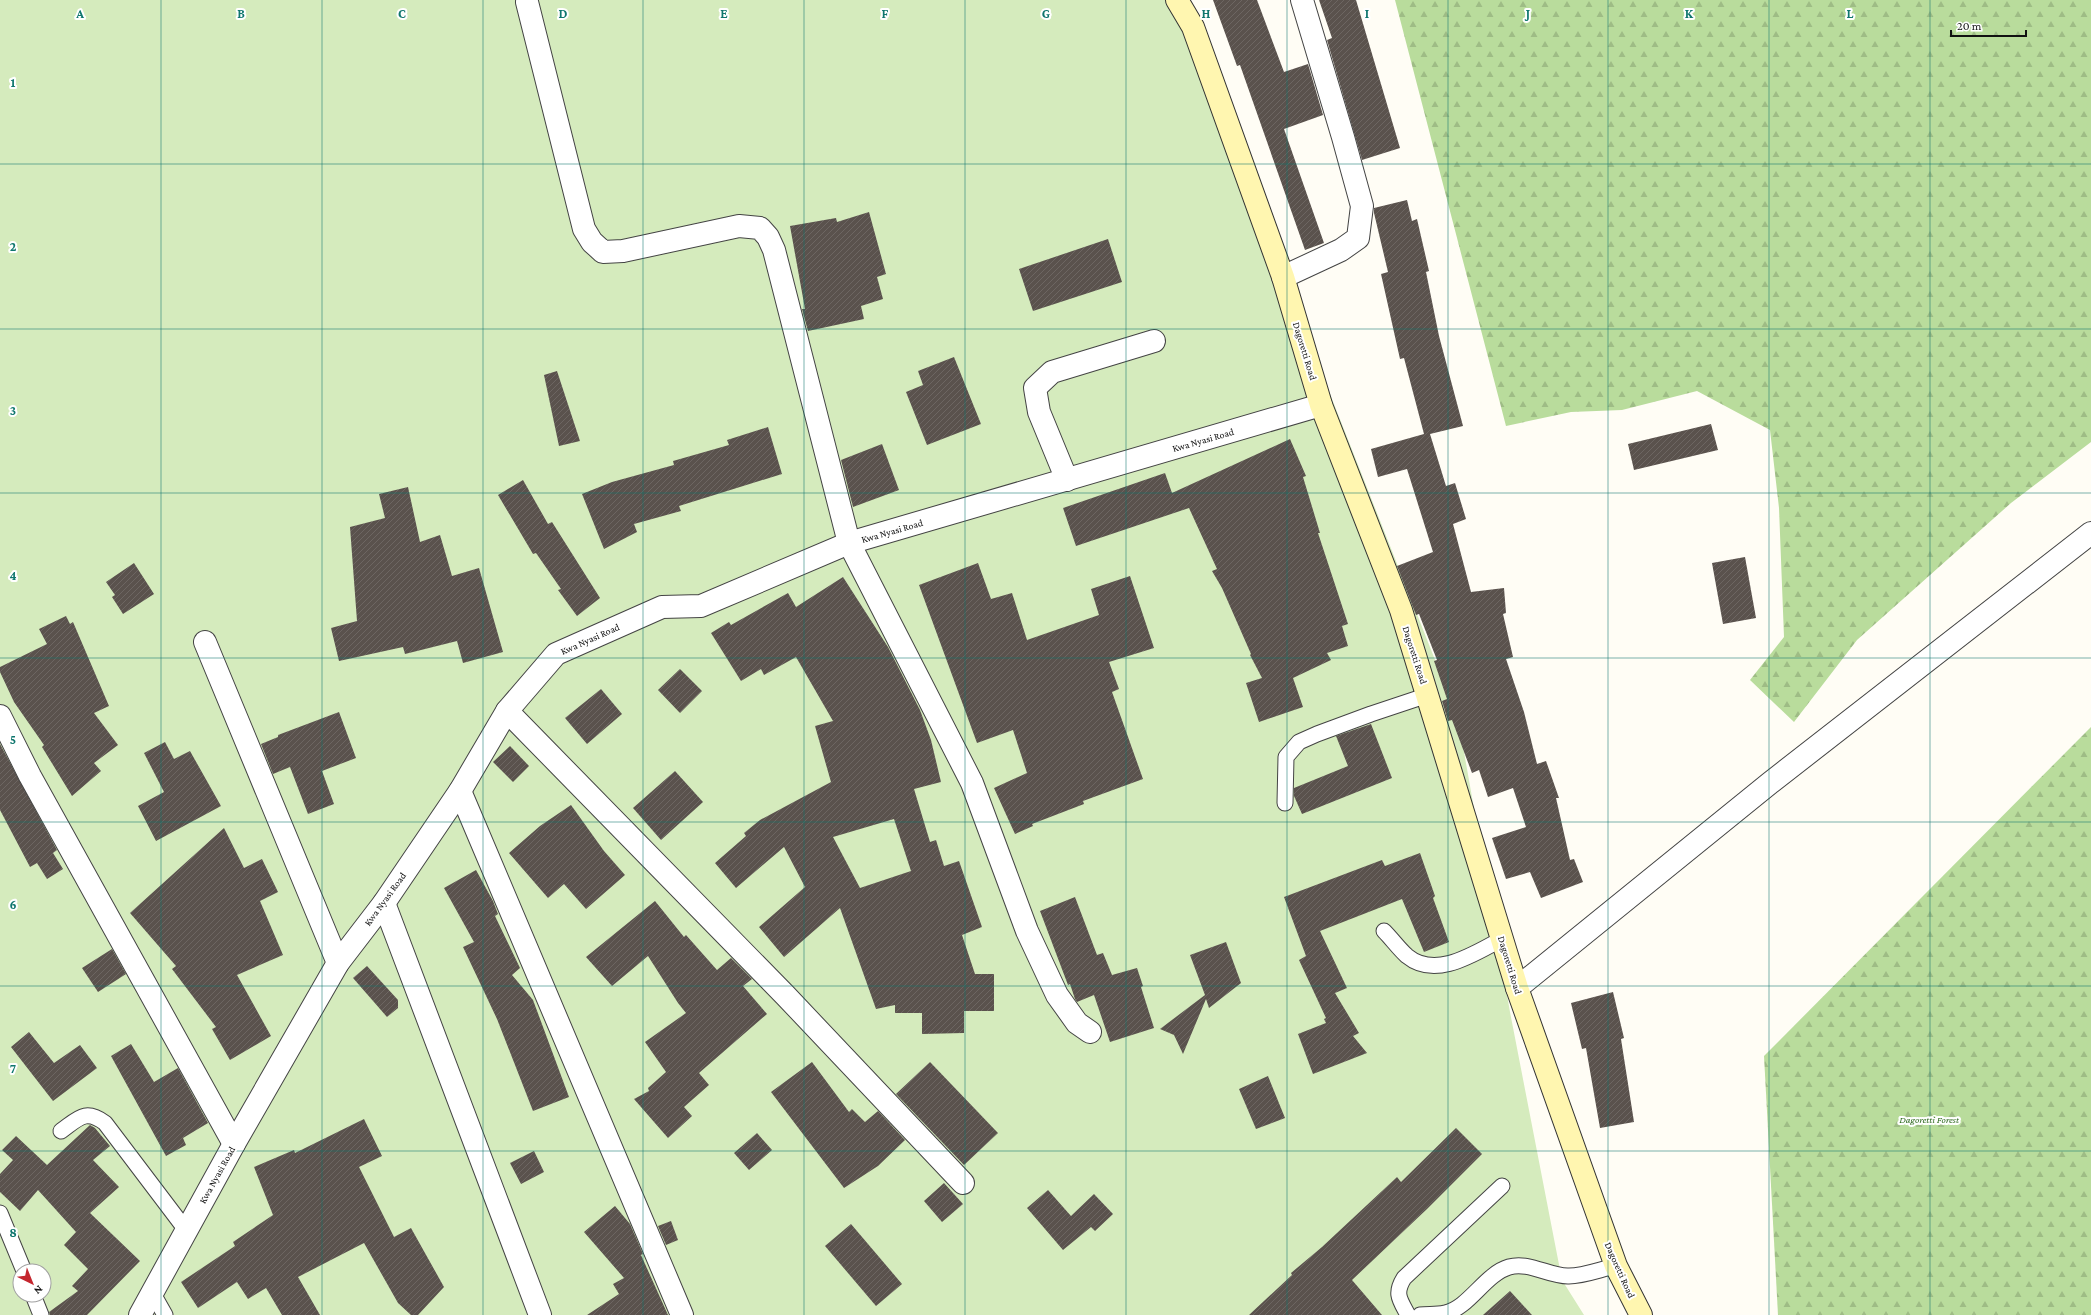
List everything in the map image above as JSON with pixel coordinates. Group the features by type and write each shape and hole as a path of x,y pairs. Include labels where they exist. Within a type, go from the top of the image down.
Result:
{"main road":[{"name":"Dagoretti Road","path":"1177,0 1193,27 1283,277 1321,405 1401,610 1517,988 1616,1266 1641,1315"}],"street":[{"path":"1283,277 1341,250 1358,238 1362,206 1302,0"},
{"path":"527,2 584,229 592,242 603,252 623,250 739,226 760,228 768,237 774,250 849,543 972,783 1027,931 1056,996 1077,1023 1090,1032"},
{"path":"1067,480 1039,412 1035,388 1052,372 1154,341"},
{"name":"Kwa Nyasi Road","path":"140,1315 234,1144 338,963 384,903 460,791 507,711 556,654 662,607 701,606 849,543 1321,405"},
{"path":"1517,988 1770,783 2091,533"},
{"path":"205,642 338,963"},
{"path":"507,711 785,995 964,1183"},
{"path":"0,716 30,776 234,1144"},
{"path":"460,791 682,1315"},
{"path":"384,903 540,1315"}],"lane":[{"path":"1285,804 1286,757 1299,742 1370,714 1428,695"},
{"path":"1384,931 1408,957 1424,964 1435,966 1450,964 1470,956 1502,939"},
{"path":"61,1131 82,1116 90,1114 105,1123 186,1230"},
{"path":"1408,1315 1398,1296 1398,1286 1404,1278 1502,1186"},
{"path":"0,1213 21,1263"},
{"path":"1420,1315 1445,1313 1456,1307 1499,1272 1509,1267 1519,1266 1538,1269 1568,1277 1616,1266"},
{"path":"152,1292 165,1315"},
{"path":"36,1303 41,1315"}],"green space":[{"path":"0,0 1181,0 1272,247 1458,718 1510,1012 1562,1280 1584,1315 0,1315"},
{"path":"1395,0 2091,0 2091,442 2011,503 1857,640 1794,722 1750,680 1784,637 1779,508 1770,430 1697,391 1622,410 1571,412 1506,426"},
{"name":"Dagoretti Forest","path":"2091,727 2091,1315 1778,1315 1764,1056"}],"building":[{"path":"1213,0 1257,0 1284,72 1308,64 1323,115 1284,129 1324,243 1305,250 1240,65 1237,66"},
{"path":"1319,0 1356,0 1400,148 1362,160 1327,40 1332,38"},
{"path":"1407,200 1412,221 1417,219 1429,271 1426,272 1439,336 1463,426 1430,434 1446,486 1455,483 1466,519 1453,524 1471,592 1504,588 1506,613 1503,614 1513,657 1506,659 1524,712 1537,764 1546,761 1559,798 1556,798 1570,860 1574,859 1583,882 1541,898 1530,872 1506,879 1492,838 1526,827 1513,788 1488,797 1479,770 1472,773 1452,720 1448,721 1442,701 1447,699 1434,661 1437,660 1419,614 1416,615 1397,566 1433,552 1407,469 1378,477 1371,449 1424,434 1404,358 1400,359 1381,274 1388,272 1374,213 1374,208"},
{"path":"869,212 886,274 877,277 883,299 861,306 864,319 808,331 802,309 805,309 790,226 836,218 837,222"},
{"path":"1108,239 1122,282 1033,311 1019,269"},
{"path":"954,357 981,424 927,445 906,392 923,385 918,371"},
{"path":"557,371 580,441 559,446 544,375"},
{"path":"1711,424 1718,450 1634,470 1628,444"},
{"path":"768,427 782,474 679,506 681,511 634,524 637,532 604,549 582,494 612,482 674,465 673,461 729,445 727,440"},
{"path":"1290,439 1306,476 1303,477 1320,533 1318,533 1348,624 1342,626 1348,646 1327,653 1331,660 1293,678 1303,707 1259,722 1246,683 1262,678 1250,655 1251,654 1222,588 1212,571 1217,569 1189,508 1076,546 1063,508 1165,473 1172,493"},
{"path":"882,444 899,490 853,507 841,460"},
{"path":"523,480 548,524 552,522 600,598 577,616 558,590 561,589 536,553 533,554 498,495"},
{"path":"408,487 420,542 440,535 452,576 479,568 503,652 463,663 457,641 405,654 403,647 339,661 331,628 357,621 350,527 385,518 379,494"},
{"path":"1745,557 1756,618 1723,624 1712,563"},
{"path":"134,563 154,594 123,614 112,597 115,595 106,582"},
{"path":"978,563 991,599 1012,593 1027,640 1099,615 1091,589 1130,576 1154,648 1109,662 1119,689 1112,692 1143,779 1083,801 1084,804 1032,824 1033,826 1015,834 994,788 1027,773 1013,730 977,743 919,585"},
{"path":"843,577 888,647 920,710 931,740 941,782 914,789 930,842 936,840 944,866 959,861 982,927 962,935 975,974 994,974 994,1011 964,1011 964,1033 922,1034 922,1013 895,1013 895,1005 876,1009 840,908 784,957 759,927 805,887 784,847 736,888 715,863 746,836 744,833 760,820 831,782 815,726 833,721 796,657 764,675 761,669 741,681 711,633 729,622 731,625 788,593 796,607","holes":["894,819 911,871 860,888 833,837"]},
{"path":"66,616 70,624 73,622 109,706 94,713 118,745 94,763 101,771 72,796 42,747 44,745 14,702 0,672 0,667 47,644 39,629"},
{"path":"680,669 702,691 680,713 658,690"},
{"path":"601,689 622,714 587,744 565,718"},
{"path":"339,712 356,758 322,771 334,804 308,814 290,767 273,774 261,744 278,737 278,735"},
{"path":"1371,724 1392,778 1302,814 1294,796 1294,788 1348,766 1336,736"},
{"path":"165,742 174,759 190,751 221,806 156,841 138,806 164,792 144,753"},
{"path":"0,744 57,850 53,853 63,869 47,879 37,863 30,867 0,810"},
{"path":"510,746 529,766 513,782 493,762"},
{"path":"675,771 703,802 661,840 633,808"},
{"path":"571,805 604,851 625,875 586,909 564,884 548,898 509,853 540,826"},
{"path":"224,828 244,868 262,859 278,892 260,901 283,955 237,975 271,1036 230,1060 212,1029 216,1027 172,969 176,966 130,913"},
{"path":"1420,853 1435,896 1433,898 1449,942 1424,952 1402,899 1320,931 1347,988 1335,993 1359,1033 1353,1036 1367,1053 1313,1074 1298,1034 1326,1023 1324,1019 1326,1018 1299,960 1306,956 1284,897 1382,860 1385,866"},
{"path":"476,870 493,901 498,914 495,916 520,968 512,975 533,1000 569,1097 533,1111 497,1019 463,947 474,942 444,888"},
{"path":"1075,897 1097,955 1103,953 1112,975 1137,968 1143,986 1141,987 1154,1028 1110,1042 1094,995 1077,1002 1075,999 1070,984 1068,985 1040,911"},
{"path":"655,901 684,937 686,935 717,970 731,958 752,979 743,986 767,1014 699,1073 709,1085 684,1107 692,1116 668,1138 634,1099 649,1091 648,1088 666,1072 645,1042 686,1013 648,956 612,986 586,957"},
{"path":"1226,942 1241,983 1209,1008 1206,999 1183,1054 1174,1035 1160,1029 1205,995 1190,955"},
{"path":"112,949 126,974 98,992 82,968"},
{"path":"367,966 398,1000 398,1008 387,1017 353,978"},
{"path":"1613,992 1624,1038 1621,1039 1634,1122 1600,1128 1586,1048 1582,1049 1571,1003"},
{"path":"29,1032 54,1063 80,1045 97,1068 53,1101 11,1047"},
{"path":"131,1044 154,1082 178,1068 208,1123 183,1138 186,1145 166,1156 111,1056"},
{"path":"812,1062 849,1112 852,1109 865,1122 878,1111 905,1140 878,1166 844,1188 771,1092"},
{"path":"930,1062 998,1133 964,1165 896,1094"},
{"path":"1268,1076 1285,1118 1256,1129 1239,1089"},
{"path":"364,1119 382,1156 359,1167 394,1237 411,1228 444,1287 418,1315 411,1315 398,1303 364,1243 298,1277 320,1315 282,1315 266,1288 248,1299 237,1282 198,1308 181,1282 235,1246 233,1242 273,1215 254,1167 294,1150 295,1153"},
{"path":"90,1125 95,1128 110,1146 93,1160 119,1187 90,1213 140,1261 87,1315 50,1315 49,1312 78,1291 72,1286 88,1269 64,1245 76,1232 38,1190 20,1211 0,1192 0,1174 13,1160 2,1150 16,1136 47,1165"},
{"path":"1456,1128 1482,1154 1427,1209 1352,1280 1382,1315 1249,1315 1292,1275 1291,1273 1322,1247 1397,1177 1401,1182"},
{"path":"757,1133 772,1150 749,1170 734,1153"},
{"path":"534,1151 544,1172 521,1184 510,1163"},
{"path":"944,1183 963,1204 942,1222 924,1201"},
{"path":"1048,1190 1071,1216 1094,1194 1113,1214 1095,1231 1091,1227 1063,1250 1027,1208"},
{"path":"615,1206 630,1224 643,1254 641,1255 668,1315 587,1315 619,1294 613,1284 624,1278 584,1232"},
{"path":"671,1221 678,1240 666,1245 658,1226"},
{"path":"851,1224 902,1284 876,1306 825,1246"},
{"path":"1510,1291 1532,1315 1483,1315"}]}
